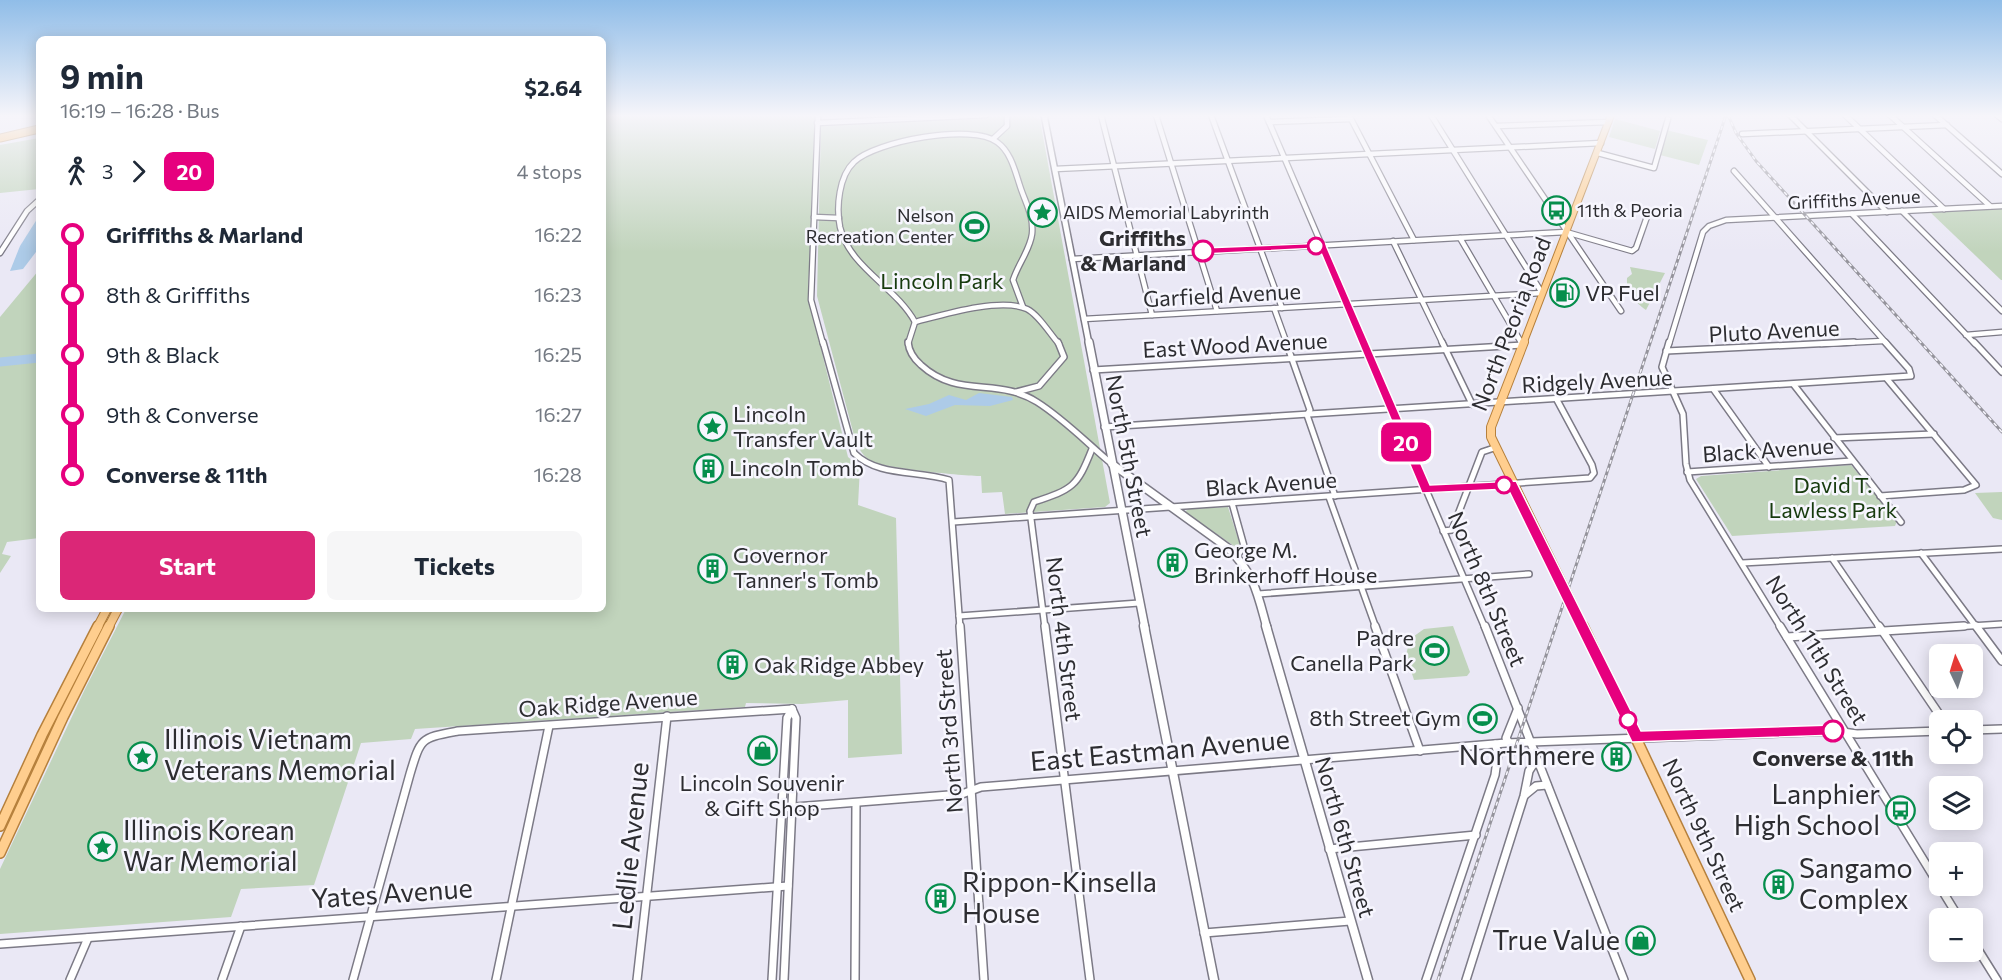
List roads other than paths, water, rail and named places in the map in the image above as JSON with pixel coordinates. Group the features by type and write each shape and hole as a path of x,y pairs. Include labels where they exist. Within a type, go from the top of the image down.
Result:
{"main road":[{"name":"North 5th Street","path":"1053,161 1214,980"},
{"name":"North Peoria Road","path":"1494,448 1491,430 1500,403 1595,161"},
{"name":"North 9th Street","path":"1494,448 1637,738 1750,980"},
{"path":"1110,453 1127,476"},
{"path":"1112,464 1237,556"},
{"path":"1118,493 1119,483 1124,480 1148,492"},
{"name":"North 6th Street","path":"1237,556 1250,572 1258,594 1368,980"},
{"path":"0,826 50,718 105,612"},
{"path":"0,853 63,717 116,612"}],"street":[{"path":"815,161 813,217 839,218"},
{"path":"855,161 846,173 839,218 842,232 849,246 902,300 915,322"},
{"path":"1010,161 1032,222 1029,247 1013,280 1023,307 1042,323 1064,354 1039,386 1036,394 1037,402"},
{"path":"1113,161 1152,315"},
{"path":"1170,161 1217,311"},
{"path":"1055,169 1218,161"},
{"path":"1228,161 1282,308"},
{"name":"North 8th Street","path":"1285,161 1518,708 1532,742 1536,760 1624,980"},
{"path":"1373,161 1414,240"},
{"path":"1459,161 1542,293"},
{"path":"1519,161 1621,311"},
{"path":"1627,161 1654,168 1656,161"},
{"path":"1836,161 1887,212"},
{"path":"1893,161 1944,209"},
{"path":"1940,161 1990,207"},
{"path":"1987,161 2002,174"},
{"path":"1734,171 1911,375"},
{"path":"0,253 22,217 36,203"},
{"name":"Griffiths Avenue","path":"1709,225 1726,220 2002,206"},
{"path":"1072,259 1566,231 1632,251 1636,248 1649,211"},
{"path":"1902,211 2002,311"},
{"path":"1852,214 2002,372"},
{"name":"North 3rd Street","path":"813,217 811,300 852,448 861,461 879,468 949,480 984,980"},
{"name":"North 11th Street","path":"1709,225 1703,232 1662,370 1684,418 1684,454 1687,472 1953,908"},
{"path":"1460,238 1522,345"},
{"path":"1393,241 1472,404"},
{"name":"Garfield Avenue","path":"1084,319 1542,293"},
{"path":"1023,307 964,310 915,322 906,340 908,351 936,380 955,386 994,388 1016,393 1037,402 1112,464"},
{"path":"1274,308 1310,410 1307,415 1361,587 1420,751"},
{"path":"1966,335 2002,332"},
{"name":"Pluto Avenue","path":"1666,351 1883,341"},
{"name":"East Wood Avenue","path":"1094,370 1522,345"},
{"name":"Ridgely Avenue","path":"1104,427 1673,393 1887,379 1911,375"},
{"path":"1880,496 1964,490 1976,485 1887,379"},
{"path":"1794,385 1901,522"},
{"path":"1016,393 1039,386"},
{"path":"1714,390 1770,467"},
{"name":"Black Avenue","path":"953,522 1590,478 1594,472 1592,465 1557,399"},
{"name":"Black Avenue","path":"1834,438 1934,434"},
{"path":"1443,531 1452,530 1482,452 1494,448"},
{"path":"1031,517 1034,502 1064,491 1078,481 1092,449"},
{"name":"Black Avenue","path":"1687,472 1852,462"},
{"path":"1232,503 1244,546 1237,556"},
{"name":"North 4th Street","path":"1031,517 1090,980"},
{"path":"1742,563 2002,549"},
{"path":"1921,553 2002,661"},
{"path":"1832,558 1936,710"},
{"path":"1258,594 1529,574"},
{"path":"959,616 1139,603"},
{"path":"1787,637 2002,624"},
{"path":"1509,743 1506,738 1518,708"},
{"path":"784,980 796,718 792,709"},
{"path":"772,980 787,718 792,709"},
{"name":"Oak Ridge Avenue","path":"370,918 416,754 427,737 458,731 792,709"},
{"name":"Ledlie Avenue","path":"637,980 667,716"},
{"path":"496,980 549,726"},
{"path":"1983,730 2002,729"},
{"path":"1532,742 1835,731 1848,733 1929,731"},
{"name":"East Eastman Avenue","path":"782,808 964,794 981,787 1532,742"},
{"path":"1426,980 1495,775 1498,756 1495,744"},
{"path":"1466,980 1524,796 1528,771 1536,760"},
{"path":"1524,796 1536,786 1547,785"},
{"path":"855,980 856,803"},
{"path":"1329,849 1476,835"},
{"name":"Yates Avenue","path":"0,944 788,886"},
{"path":"353,980 370,918"},
{"path":"1204,933 1350,921"},
{"path":"222,980 241,926"},
{"path":"70,980 88,938"},
{"path":"1983,958 1997,980"},
{"path":"773,962 785,961"}],"water":[{"path":"36,221 36,252 23,269 10,271 20,246"},
{"path":"979,393 1012,397 1013,400 990,406 955,405 926,416 905,409 929,404 949,395 966,400"}],"waterway":[{"path":"0,362 36,358"}],"railway":[{"path":"1438,980 1711,161"},
{"path":"1756,161 2002,432"}],"place":[{"name":"11th & Peoria","path":"1556,211"},
{"name":"AIDS Memorial Labyrinth","path":"1042,213"},
{"name":"Nelson Recreation Center","path":"975,226"},
{"name":"Griffiths & Marland","path":"1203,251"},
{"name":"VP Fuel","path":"1564,293"},
{"name":"Lincoln Transfer Vault","path":"712,427"},
{"name":"Lincoln Tomb","path":"708,468"},
{"name":"George M. Brinkerhoff House","path":"1173,563"},
{"name":"Governor Tanner's Tomb","path":"712,568"},
{"name":"Padre Canella Park","path":"1435,651"},
{"name":"Oak Ridge Abbey","path":"733,665"},
{"name":"8th Street Gym","path":"1482,718"},
{"name":"Converse & 11th","path":"1833,731"},
{"name":"Lincoln Souvenir & Gift Shop","path":"762,751"},
{"name":"Illinois Vietnam Veterans Memorial","path":"143,756"},
{"name":"Northmere","path":"1616,756"},
{"name":"Lanphier High School","path":"1901,811"},
{"name":"Illinois Korean War Memorial","path":"102,847"},
{"name":"Sangamo Complex","path":"1778,885"},
{"name":"Rippon-Kinsella House","path":"941,899"},
{"name":"True Value","path":"1641,941"}],"park label":[{"name":"Lincoln Park","path":"942,281"},
{"name":"David T. Lawless Park","path":"1833,498"}]}
